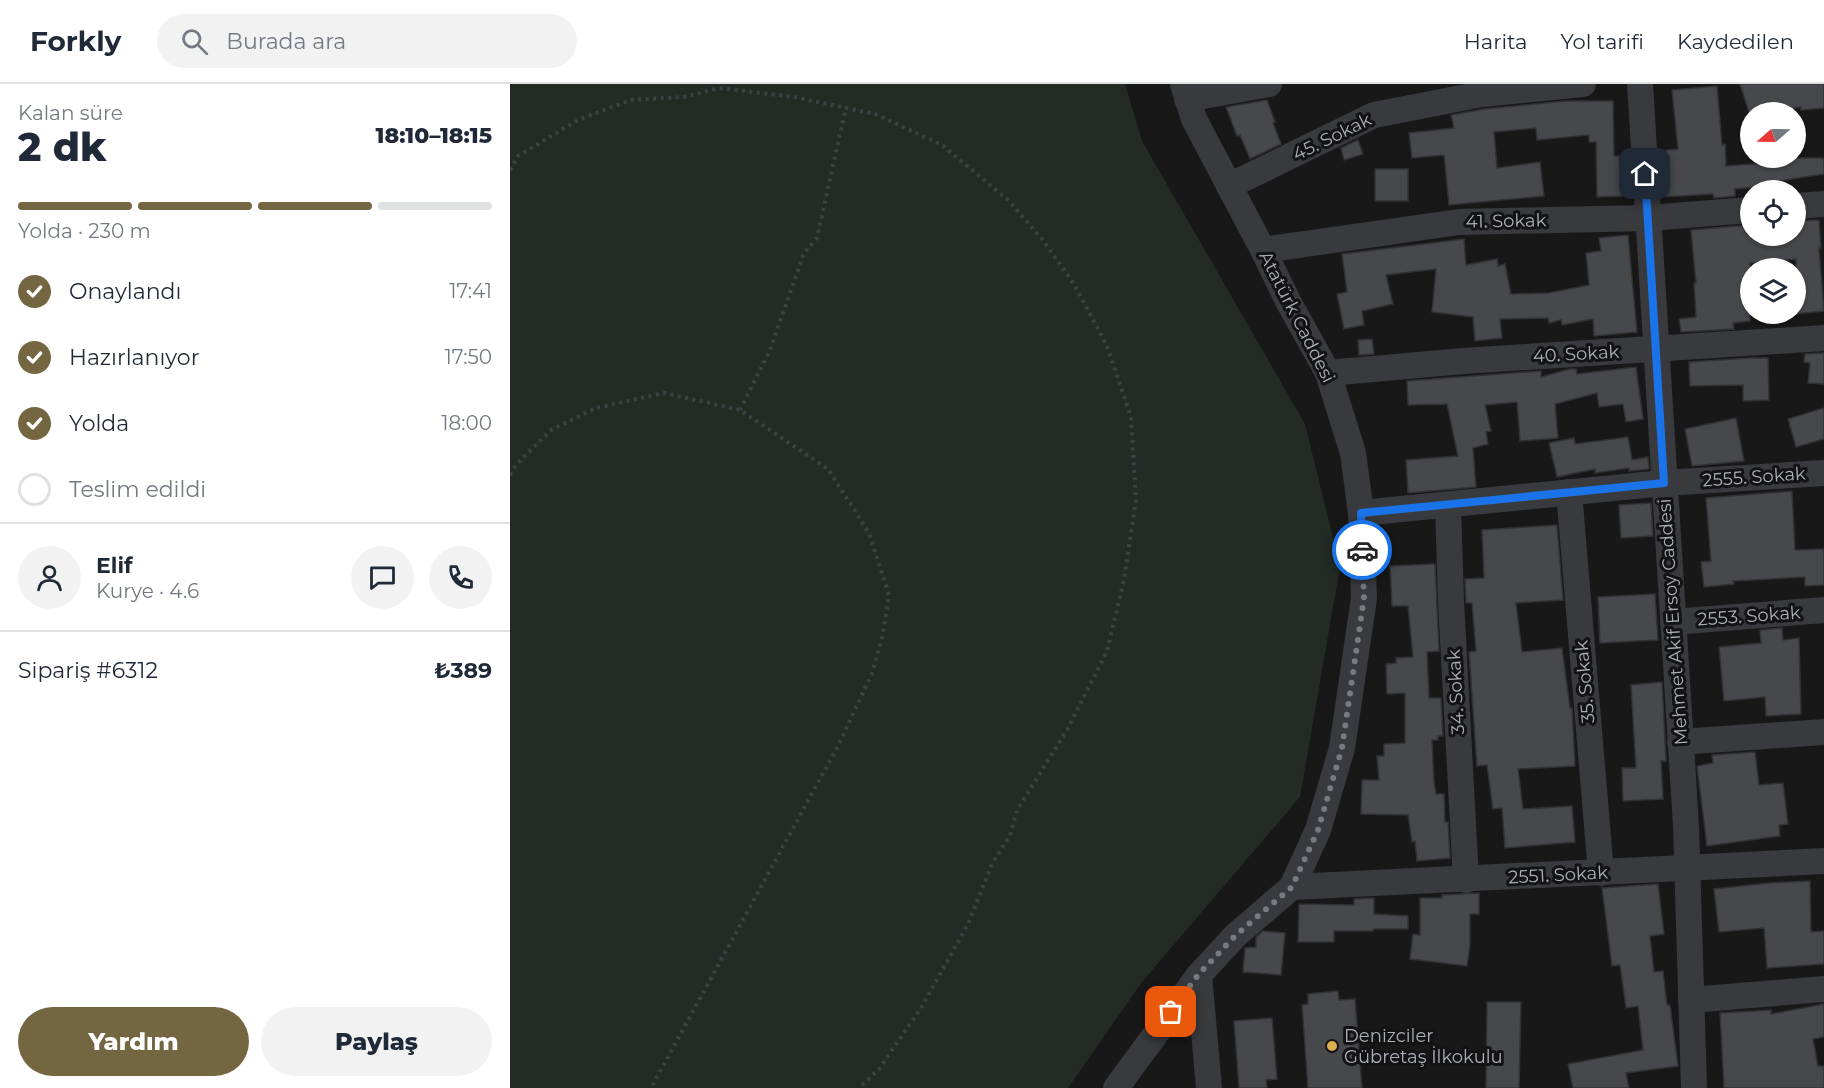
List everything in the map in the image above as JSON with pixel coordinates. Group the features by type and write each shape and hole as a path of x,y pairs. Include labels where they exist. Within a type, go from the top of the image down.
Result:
{"street":[{"path":"1185,91 1269,84"},
{"name":"45. Sokak","path":"1229,186 1374,115 1481,89 1583,84"},
{"name":"Mehmet Akif Ersoy Caddesi","path":"1640,84 1687,868 1694,1088"},
{"name":"Atatürk Caddesi","path":"1116,1088 1198,975 1236,935 1292,887 1318,830 1342,748 1364,598 1361,513 1353,453 1328,373 1289,303 1194,119 1185,91"},
{"path":"1806,205 1824,204"},
{"name":"41. Sokak","path":"1263,250 1459,222 1648,218 1740,211"},
{"name":"40. Sokak","path":"1328,373 1463,361 1824,338"},
{"name":"2555. Sokak","path":"1361,513 1664,483 1824,473"},
{"name":"35. Sokak","path":"1569,492 1601,873"},
{"name":"34. Sokak","path":"1448,505 1466,880"},
{"name":"2553. Sokak","path":"1673,622 1824,610"},
{"path":"1680,742 1824,732"},
{"name":"2551. Sokak","path":"1292,887 1824,861"},
{"path":"1198,975 1209,1088"},
{"path":"1692,1000 1824,989"}],"path":[{"path":"510,170 518,156 578,120 631,100 683,97 719,88 795,97 875,114 942,145 1008,200 1042,239 1074,284 1107,345 1131,417 1136,500 1124,580 1107,651 1067,730 1017,810 1010,835 992,864 968,924 921,1008 879,1070 859,1088"},
{"path":"740,410 770,350 804,253 817,238 846,108"},
{"path":"510,475 516,465 551,430 596,408 664,393 740,410 828,468 869,532 889,595 883,634 872,674 838,746 651,1088"}],"shaded area":[{"path":"510,84 1125,84 1142,141 1305,424 1340,567 1300,797 1142,982 1068,1088 510,1088"}],"building":[{"path":"1740,84 1824,84 1824,108 1806,110 1806,102 1746,102"},
{"path":"1717,86 1726,166 1806,168 1806,158 1824,158 1824,174 1785,180 1740,180 1740,189 1735,189 1735,196 1714,198 1713,194 1662,197 1659,151 1678,149 1672,90"},
{"path":"1267,100 1281,144 1250,159 1240,135 1237,136 1226,107"},
{"path":"1566,101 1613,101 1614,156 1621,156 1622,196 1597,197 1596,142 1589,142 1589,135 1537,140 1536,128 1494,132 1497,168 1540,162 1544,196 1449,205 1444,155 1412,158 1409,133 1454,128 1451,115 1484,109"},
{"path":"1358,140 1363,154 1344,160 1341,148"},
{"path":"1375,169 1408,169 1408,201 1375,201"},
{"path":"1819,220 1824,311 1806,313 1806,258 1740,258 1740,322 1733,323 1734,329 1681,332 1679,319 1696,317 1694,283 1696,283 1691,230 1740,226 1740,246 1806,246 1806,221"},
{"path":"1628,235 1637,332 1594,336 1593,319 1562,325 1561,320 1549,323 1548,318 1500,319 1502,338 1475,341 1473,317 1432,312 1436,269 1386,275 1393,304 1362,311 1364,325 1344,329 1337,294 1347,292 1342,254 1464,239 1466,265 1497,259 1498,266 1505,264 1511,294 1549,293 1589,285 1586,253 1601,251 1599,238"},
{"path":"1372,339 1374,354 1359,355 1358,340"},
{"path":"1824,353 1824,384 1808,383 1810,363 1804,362 1805,354"},
{"path":"1768,358 1769,400 1743,401 1743,385 1690,386 1689,362"},
{"path":"1636,367 1643,419 1626,422 1623,404 1599,407 1597,393 1555,404 1558,438 1520,441 1517,402 1485,405 1491,431 1486,432 1488,444 1473,448 1476,487 1408,493 1406,460 1458,456 1447,404 1408,405 1407,381 1541,371 1541,377 1570,369 1576,369 1577,374"},
{"path":"1824,408 1824,439 1796,447 1788,419"},
{"path":"1736,418 1744,461 1692,466 1685,429"},
{"path":"1628,437 1632,460 1648,457 1649,469 1629,471 1629,468 1595,473 1595,469 1557,477 1549,443 1574,438 1575,444"},
{"path":"1792,491 1795,550 1824,549 1824,585 1805,586 1805,577 1733,581 1734,584 1704,587 1701,562 1711,561 1706,498"},
{"path":"1651,503 1653,536 1621,538 1619,505"},
{"path":"1557,525 1563,600 1516,603 1522,652 1562,648 1570,708 1572,708 1575,766 1518,769 1523,809 1572,806 1575,842 1505,848 1502,808 1493,809 1487,765 1477,766 1469,652 1476,651 1472,603 1466,603 1465,579 1484,578 1482,530"},
{"path":"1435,564 1439,651 1427,652 1429,698 1441,698 1443,736 1438,736 1438,740 1432,740 1434,782 1436,794 1444,794 1450,858 1417,861 1415,841 1412,842 1408,815 1361,814 1362,780 1379,780 1377,756 1384,756 1384,744 1405,743 1405,693 1387,694 1386,664 1396,663 1396,658 1413,657 1408,606 1392,606 1390,566"},
{"path":"1655,594 1658,640 1600,643 1598,597"},
{"path":"1782,628 1783,640 1799,638 1801,714 1766,716 1765,697 1724,701 1719,647 1761,643 1760,630"},
{"path":"1662,682 1666,761 1661,761 1663,799 1623,801 1622,768 1636,768 1631,685"},
{"path":"1755,752 1759,785 1783,783 1788,824 1779,825 1780,836 1707,846 1697,766 1713,763 1712,755"},
{"path":"1810,881 1811,932 1824,931 1824,964 1767,968 1764,928 1719,932 1714,889"},
{"path":"1658,884 1664,934 1650,936 1654,972 1663,971 1678,1066 1626,1073 1629,1088 1573,1088 1568,1064 1643,1050 1638,1006 1626,1008 1620,965 1612,966 1602,888"},
{"path":"1479,893 1479,914 1470,914 1467,966 1410,959 1413,934 1420,935 1420,898 1442,898 1442,895"},
{"path":"1374,898 1374,914 1408,916 1408,929 1334,931 1334,942 1298,942 1299,904 1354,905 1354,899"},
{"path":"1263,931 1285,933 1281,975 1243,972 1245,948 1256,947 1256,937"},
{"name":"Denizciler Gübretaş İlkokulu","path":"1338,991 1339,1000 1355,999 1362,1088 1308,1088 1302,1005 1308,1004 1308,994"},
{"path":"1487,1002 1521,1002 1519,1088 1486,1088"},
{"path":"1824,1004 1824,1037 1813,1039 1818,1066 1824,1066 1824,1088 1724,1088 1720,1013 1771,1010 1771,1014"},
{"path":"1272,1018 1277,1079 1266,1080 1267,1088 1239,1088 1234,1021"}],"way so far":[{"path":"1171,1012 1198,975 1236,935 1292,887 1318,830 1342,748 1364,598 1362,550"}],"place":[{"name":"Denizciler Gübretaş İlkokulu","path":"1332,1046"}],"route":[{"path":"1362,550 1361,513 1664,483 1645,174"}]}
